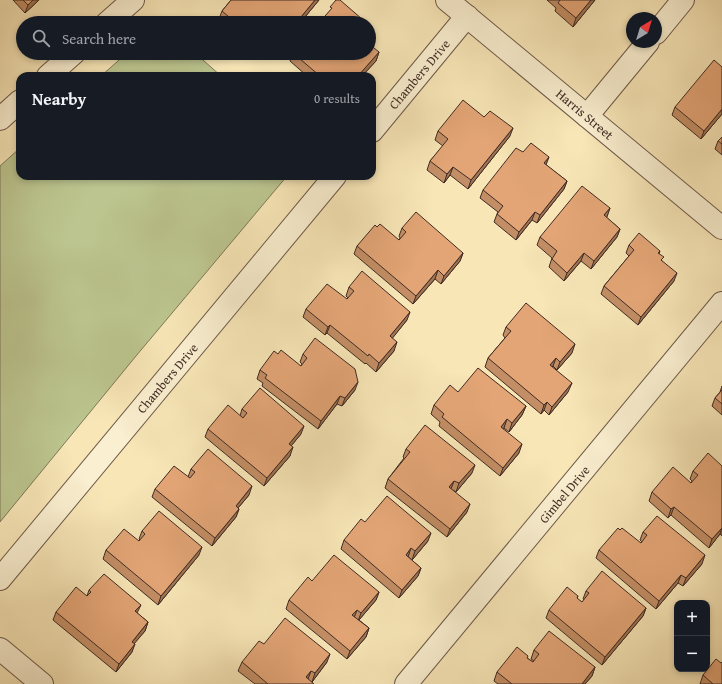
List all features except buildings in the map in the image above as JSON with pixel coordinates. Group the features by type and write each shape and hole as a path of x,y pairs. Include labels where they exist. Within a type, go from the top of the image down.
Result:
{"street":[{"path":"115,16 133,0"},
{"name":"Harris Street","path":"447,0 722,228"},
{"path":"662,26 683,0"},
{"name":"Chambers Drive","path":"376,126 467,16"},
{"path":"587,116 643,48"},
{"path":"53,72 66,60"},
{"path":"0,119 16,105"},
{"name":"Chambers Drive","path":"0,579 331,180"},
{"name":"Gimbel Drive","path":"406,684 722,303"},
{"path":"0,649 42,684"}],"green space":[{"path":"119,60 203,60 216,72 106,72"},
{"path":"16,152 16,180 284,180 136,356 0,522 0,166"}]}
